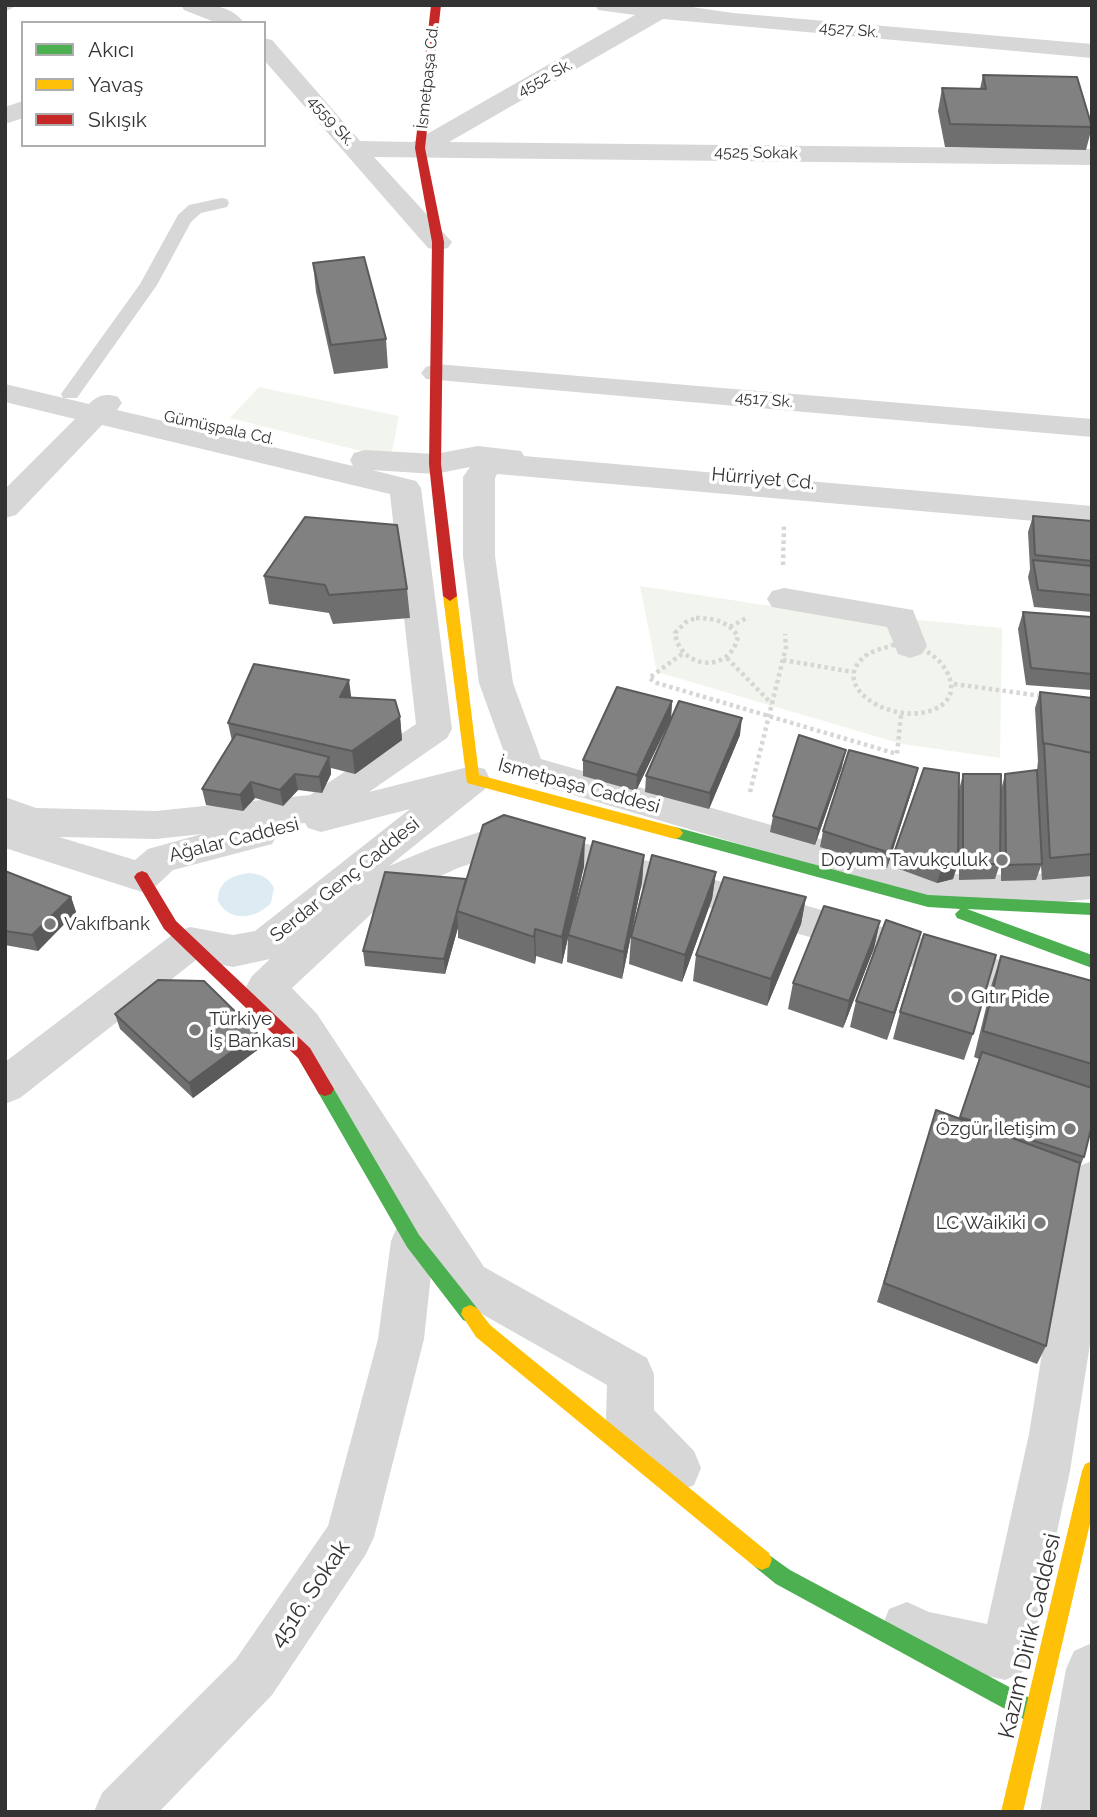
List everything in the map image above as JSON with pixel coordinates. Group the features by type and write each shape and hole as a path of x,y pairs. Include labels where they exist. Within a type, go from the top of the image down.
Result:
{"main road":[{"name":"İsmetpaşa Cd.","path":"420,148 436,5"},
{"name":"İsmetpaşa Caddesi","path":"420,148 438,242 435,464 472,779 928,901 1092,909"},
{"path":"142,877 170,925 304,1053 413,1241 483,1331 783,1577 1035,1713"},
{"path":"928,901 1092,962"},
{"name":"Kazım Dirik Caddesi","path":"1012,1812 1092,1471"}],"street":[{"path":"192,5 217,20"},
{"name":"4527 Sk.","path":"606,5 664,8 1092,51"},
{"name":"4552 Sk.","path":"420,148 664,8"},
{"name":"4559 Sk.","path":"266,47 353,149 420,148"},
{"path":"5,117 21,109"},
{"name":"4525 Sokak","path":"420,148 1092,158"},
{"path":"353,149 438,242"},
{"name":"4517 Sk.","path":"436,373 1092,428"},
{"name":"Gümüşpala Cd.","path":"5,378 70,394 102,409 376,462 435,464"},
{"path":"5,393 102,409 405,488 433,729 318,808 156,825 33,822 5,811"},
{"path":"5,508 102,409"},
{"name":"Hürriyet Cd.","path":"435,464 490,456 1092,503"},
{"path":"1092,516 489,463 479,477 479,556 496,683 526,768 942,889 1027,890 1092,884"},
{"path":"784,598 901,618 910,646"},
{"name":"Ağalar Caddesi","path":"142,877 161,859 472,779"},
{"name":"Serdar Genç Caddesi","path":"190,943 233,951 265,945 472,779"},
{"path":"5,834 142,877"},
{"path":"1092,1003 509,836 445,858 370,891 266,987 303,1026 468,1282 631,1374 630,1419 706,1497 799,1562 920,1635 1005,1654 1027,1567 1065,1360 1080,1235 1092,1180"},
{"path":"5,1086 190,943"},
{"name":"4516. Sokak","path":"121,1812 254,1677 349,1537 401,1339 413,1241"},
{"path":"1067,1812 1092,1669"}],"lane":[{"path":"5,8 10,5"},
{"path":"70,394 148,285 184,219 195,209 221,203"}],"path":[{"path":"741,830 786,647 782,552 786,489"},
{"path":"706,618 726,623 738,636 736,651 727,659 700,662 682,654 674,640 679,627 686,622 706,618"},
{"path":"682,654 649,678 657,683 768,718 897,754 901,715"},
{"path":"727,659 772,704"},
{"path":"783,660 853,672"},
{"path":"953,684 1024,695 1051,696"}],"shaded area":[{"path":"259,387 399,416 392,451 369,453 230,418"},
{"path":"640,586 764,605 1002,628 1000,758 902,744 657,672"},
{"path":"249,873 264,877 272,884 274,888 271,903 258,913 236,916 223,908 218,901 218,894 223,884 231,878"}],"building":[{"path":"983,75 1077,77 1092,127 950,124 942,88 986,89"},
{"path":"364,257 386,339 331,345 313,263"},
{"path":"1033,516 1092,521 1092,561 1035,555"},
{"path":"305,517 397,525 407,589 329,595 325,585 264,576"},
{"path":"1033,560 1092,566 1092,595 1038,590"},
{"path":"1023,612 1092,617 1092,674 1031,668"},
{"path":"254,664 349,680 340,697 395,700 400,717 352,751 228,723"},
{"path":"617,687 672,701 637,775 583,760"},
{"path":"1040,692 1092,698 1092,753 1043,744"},
{"path":"679,701 742,718 710,793 646,776"},
{"path":"236,734 329,757 319,777 295,774 280,790 251,782 240,795 202,789"},
{"path":"799,735 846,750 818,829 773,816"},
{"path":"1044,743 1092,753 1092,854 1050,858"},
{"path":"849,750 918,768 890,853 823,831"},
{"path":"924,768 959,773 958,864 942,867 895,850"},
{"path":"1037,770 1042,864 1006,865 1005,774"},
{"path":"963,774 1001,774 1000,864 963,864"},
{"path":"504,815 585,838 562,937 535,929 534,937 457,911 483,825"},
{"path":"593,841 644,855 624,952 568,935"},
{"path":"652,855 716,872 685,955 631,937"},
{"path":"5,871 71,897 32,935 5,931"},
{"path":"385,872 466,879 444,959 363,951"},
{"path":"724,877 806,897 771,979 696,955"},
{"path":"824,906 880,921 849,1001 793,983"},
{"path":"886,920 921,932 894,1013 856,1001"},
{"path":"924,934 996,955 973,1034 900,1012"},
{"path":"1001,956 1092,981 1092,1064 983,1031"},
{"path":"158,980 204,981 257,1033 189,1083 115,1014"},
{"path":"982,1052 1092,1088 1092,1125 1084,1157 960,1117"},
{"path":"936,1110 1080,1163 1046,1346 884,1283"}],"traffic: fast":[{"path":"675,833 928,901 1092,909"},
{"path":"963,914 1092,962"},
{"path":"325,1089 413,1241 470,1314"},
{"path":"762,1560 783,1577 1035,1713"}],"traffic: slow":[{"path":"450,596 472,779 675,833"},
{"path":"470,1314 483,1331 762,1560"},
{"path":"1012,1812 1092,1471"}],"traffic: jam":[{"path":"436,5 420,148 438,242 435,464 450,596"},
{"path":"142,877 170,925 304,1053 325,1089"}],"place":[{"name":"Doyum Tavukçuluk","path":"1002,860"},
{"name":"Vakıfbank","path":"50,924"},
{"name":"Gıtır Pide","path":"957,997"},
{"name":"Türkiye İş Bankası","path":"195,1030"},
{"name":"Özgür İletişim","path":"1070,1129"},
{"name":"LC Waikiki","path":"1040,1223"}]}
